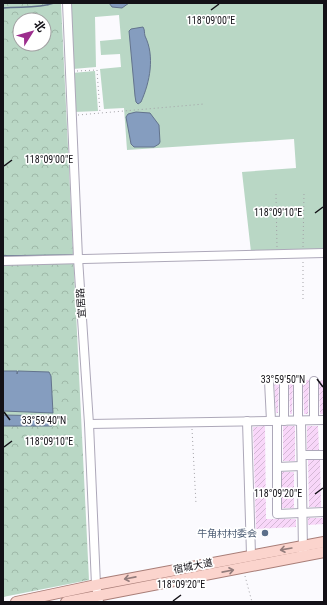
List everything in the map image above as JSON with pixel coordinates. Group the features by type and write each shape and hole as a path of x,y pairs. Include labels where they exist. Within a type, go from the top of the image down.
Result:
{"main road":[{"name":"宿城大道","path":"66,602 98,599 243,568 303,551 324,542"},
{"name":"宿城大道","path":"16,602 251,555 303,551 324,552"}],"street":[{"name":"宜居路","path":"67,3 78,258 89,424 96,585 98,599"},
{"path":"3,261 324,253"},
{"path":"269,380 277,421"},
{"path":"284,381 277,421 277,514 324,512"},
{"path":"298,381 302,455 303,551"},
{"path":"314,381 314,420"},
{"path":"89,424 324,420"},
{"path":"247,421 251,555"},
{"path":"302,455 324,455"},
{"path":"277,467 301,466"}],"path":[{"path":"70,71 96,70 100,113"},
{"path":"72,115 204,104"},
{"path":"303,298 304,193"},
{"path":"276,194 277,254"},
{"path":"192,422 196,504"},
{"path":"243,568 252,602"}],"green space":[{"path":"3,3 61,3 89,580 3,597"},
{"path":"69,3 324,3 324,250 251,252 242,172 296,168 294,139 127,150 124,108 104,109 100,69 121,67 120,54 101,55 100,41 121,39 119,15 95,17 96,67 73,69"},
{"path":"95,71 98,111 74,112 72,73"}],"water":[{"path":"109,3 129,3 122,8 112,7"},
{"path":"143,27 151,60 147,86 141,102 138,104 135,96 129,31 131,29"},
{"path":"136,112 150,113 159,125 159,144 154,147 134,147 131,144 126,117 128,114"},
{"path":"3,371 17,371 17,374 18,371 49,372 51,376 53,413 3,411"},
{"path":"3,415 52,416 52,426 3,426"}],"building":[{"path":"274,380 279,380 278,413 276,413"},
{"path":"293,380 292,414 290,414 289,381"},
{"path":"303,380 309,380 308,414 304,414"},
{"path":"324,380 324,414 320,414 319,381"},
{"path":"265,426 266,519 296,519 296,527 256,529 253,427"},
{"path":"283,426 295,426 295,461 283,461"},
{"path":"307,426 318,426 319,450 307,450"},
{"path":"308,460 320,460 321,507 309,507"},
{"path":"282,472 294,472 294,508 282,508"},
{"path":"308,518 324,518 324,524 308,525"}],"waterway":[{"path":"3,8 35,7 54,3"},
{"path":"3,256 72,255"}],"place":[{"name":"牛角村村委会","path":"265,533"}]}
